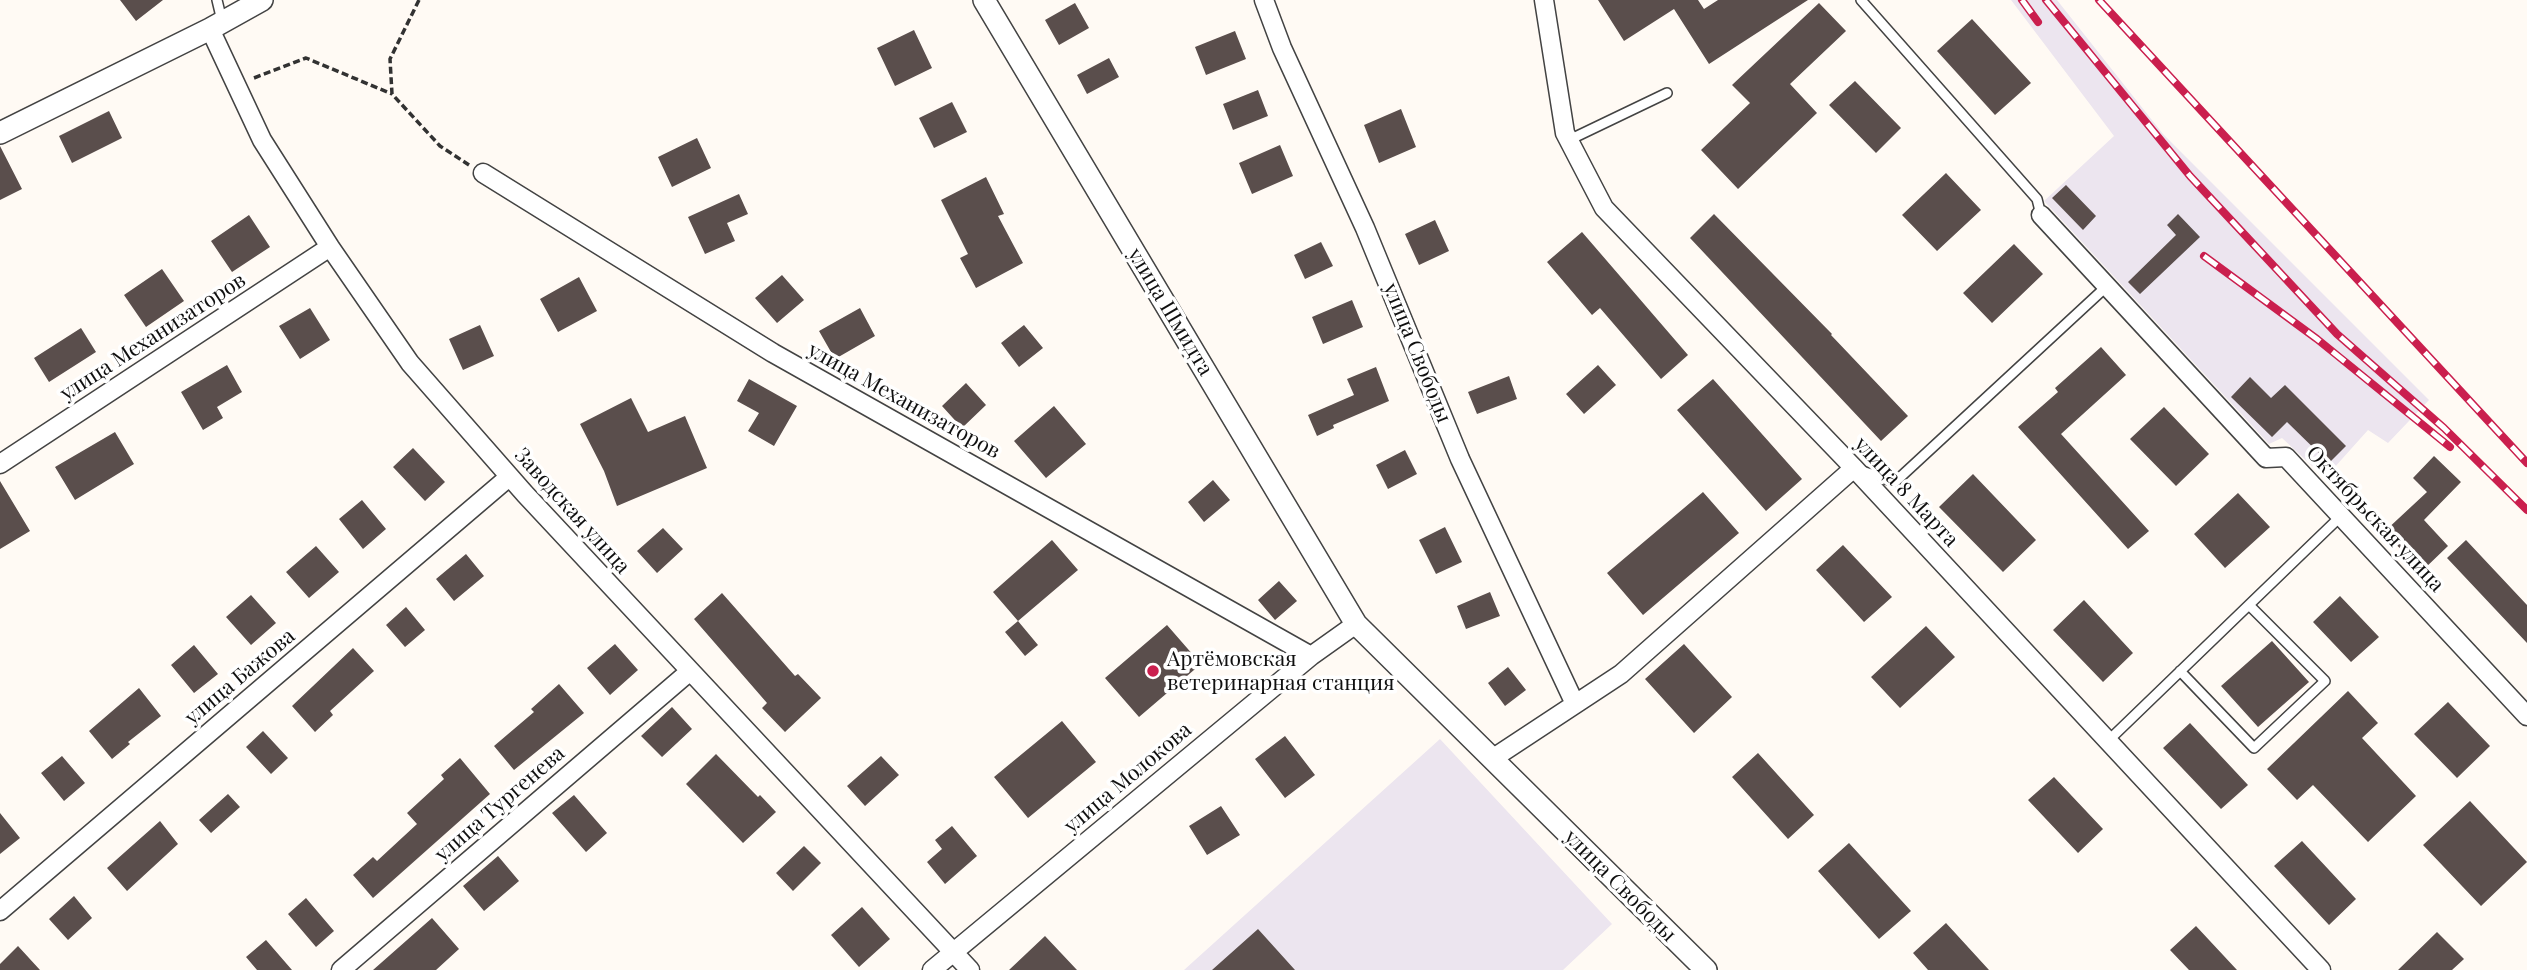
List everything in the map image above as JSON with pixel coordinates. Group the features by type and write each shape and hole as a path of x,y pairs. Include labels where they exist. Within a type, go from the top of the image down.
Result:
{"street":[{"path":"0,133 216,26 262,0"},
{"name":"улица Шмидта","path":"984,0 1356,624"},
{"name":"улица Свободы","path":"1264,0 1282,48 1365,228 1460,459 1575,704"},
{"name":"улица 8 Марта","path":"1544,0 1565,133 1604,208 1854,468 2321,970"},
{"name":"Заводская улица","path":"216,26 236,84 262,140 330,247 410,363 509,477 970,970"},
{"name":"улица Механизаторов","path":"483,173 773,353 1311,656"},
{"name":"Октябрьская улица","path":"2041,215 2266,458 2286,457 2527,716"},
{"name":"улица Механизаторов","path":"0,464 330,247"},
{"path":"1492,759 1620,674 1854,468"},
{"name":"улица Бажова","path":"0,911 509,477"},
{"name":"улица Молокова","path":"932,970 1311,656 1356,624"},
{"name":"улица Свободы","path":"1356,624 1706,970"},
{"name":"улица Тургенева","path":"341,970 689,672"}],"lane":[{"path":"216,26 217,0"},
{"path":"1861,0 2037,199 2041,215"},
{"path":"1569,140 1667,93"},
{"path":"1854,468 1895,482 2107,286"},
{"path":"2108,741 2341,516"},
{"path":"2180,671 2254,748 2325,681 2249,605"}],"path":[{"path":"392,94 390,59 419,0"},
{"path":"236,84 306,58 392,94 440,146 483,173"}],"shaded area":[{"path":"2011,0 2057,0 2163,134 2429,400 2388,443 2368,430 2325,478 2282,438 2269,444 2044,201 2114,136"},
{"path":"1440,739 1612,924 1563,970 1184,970"}],"building":[{"path":"120,0 163,0 136,21"},
{"path":"1598,0 1698,0 1704,9 1718,0 1808,0 1709,64 1674,9 1624,41"},
{"path":"1075,3 1089,28 1059,45 1045,20"},
{"path":"1819,3 1846,31 1790,84 1817,113 1738,189 1701,150 1750,103 1732,85"},
{"path":"1972,19 2031,83 1995,115 1937,51"},
{"path":"914,30 932,68 895,86 877,48"},
{"path":"1235,31 1246,59 1206,75 1195,47"},
{"path":"1109,58 1119,77 1087,94 1077,75"},
{"path":"1855,81 1901,128 1876,153 1829,105"},
{"path":"1258,90 1268,116 1233,130 1223,104"},
{"path":"952,102 967,132 934,148 919,118"},
{"path":"1401,109 1416,147 1379,163 1364,125"},
{"path":"109,111 122,138 72,163 59,136"},
{"path":"697,138 711,168 672,187 658,157"},
{"path":"1280,145 1293,176 1252,194 1239,163"},
{"path":"0,146 22,189 0,200"},
{"path":"1946,173 1981,210 1937,251 1902,215"},
{"path":"986,177 1004,214 998,216 1023,263 976,288 960,258 968,254 941,200"},
{"path":"2066,185 2096,216 2083,230 2052,198"},
{"path":"739,194 748,214 727,223 735,241 705,254 688,217"},
{"path":"1714,214 1908,416 1881,441 1690,238"},
{"path":"2178,214 2200,237 2140,294 2128,282 2176,235 2167,225"},
{"path":"249,215 270,247 232,272 211,241"},
{"path":"1435,220 1449,251 1419,265 1405,234"},
{"path":"1582,232 1688,355 1661,379 1600,308 1592,315 1547,262"},
{"path":"1321,242 1333,266 1305,279 1294,255"},
{"path":"2014,244 2043,274 1992,323 1963,293"},
{"path":"162,269 184,301 146,327 124,295"},
{"path":"782,275 804,300 777,323 755,298"},
{"path":"579,277 597,311 558,332 540,299"},
{"path":"1352,300 1363,327 1323,344 1312,317"},
{"path":"310,308 330,340 300,359 279,326"},
{"path":"860,308 875,336 835,359 819,331"},
{"path":"480,325 494,356 463,370 449,339"},
{"path":"1024,325 1043,348 1019,367 1001,343"},
{"path":"81,328 96,352 49,382 34,358"},
{"path":"2101,347 2126,375 2061,434 2149,531 2128,549 2018,427 2058,392 2055,388"},
{"path":"227,365 242,392 217,407 223,418 203,430 181,392"},
{"path":"1598,365 1616,385 1584,414 1566,394"},
{"path":"1376,367 1389,401 1333,425 1334,428 1317,436 1308,415 1354,395 1347,379"},
{"path":"1509,376 1517,399 1477,414 1468,392"},
{"path":"2250,377 2271,398 2285,385 2346,446 2329,463 2287,422 2272,437 2231,397"},
{"path":"749,379 797,406 774,446 748,431 759,413 737,401"},
{"path":"1713,379 1802,479 1766,511 1677,410"},
{"path":"966,383 986,405 962,428 942,406"},
{"path":"631,398 648,432 685,416 707,468 617,506 604,471 580,424"},
{"path":"1054,406 1086,444 1046,478 1014,441"},
{"path":"2164,407 2209,454 2176,486 2130,439"},
{"path":"115,432 134,464 75,500 55,467"},
{"path":"413,448 445,482 425,501 393,467"},
{"path":"1405,450 1417,474 1388,489 1376,465"},
{"path":"2434,456 2461,482 2424,520 2448,546 2422,571 2384,532 2427,492 2413,478"},
{"path":"1973,474 2036,540 2003,572 1939,507"},
{"path":"1213,480 1230,500 1204,522 1188,502"},
{"path":"0,481 30,531 0,549"},
{"path":"1703,492 1739,533 1643,615 1607,573"},
{"path":"2238,493 2270,527 2225,568 2194,534"},
{"path":"362,500 386,529 363,549 339,519"},
{"path":"1445,527 1462,562 1436,574 1419,540"},
{"path":"663,528 683,549 657,573 637,551"},
{"path":"1052,540 1078,570 1018,621 993,592"},
{"path":"2466,540 2527,605 2527,643 2447,558"},
{"path":"1843,545 1892,597 1864,622 1816,570"},
{"path":"316,546 339,572 309,598 286,572"},
{"path":"466,554 484,576 454,601 436,579"},
{"path":"1279,581 1297,601 1275,620 1258,600"},
{"path":"1490,592 1500,616 1466,629 1457,606"},
{"path":"722,593 795,676 798,674 821,698 785,732 762,708 767,703 694,619"},
{"path":"251,595 276,623 251,645 226,617"},
{"path":"2340,596 2379,637 2351,662 2313,622"},
{"path":"2084,600 2133,653 2103,682 2053,630"},
{"path":"406,607 425,630 405,647 386,625"},
{"path":"1018,621 1038,645 1025,656 1005,632"},
{"name":"Артёмовская ветеринарная станция","path":"1167,625 1201,664 1139,717 1105,678"},
{"path":"1926,626 1955,657 1900,708 1871,677"},
{"path":"2272,641 2309,682 2258,727 2221,686"},
{"path":"615,644 638,670 610,695 587,668"},
{"path":"1684,644 1732,697 1694,733 1645,679"},
{"path":"194,645 218,674 194,693 171,665"},
{"path":"353,648 374,671 330,711 333,715 315,732 292,706"},
{"path":"1508,667 1526,690 1505,706 1488,683"},
{"path":"559,684 584,713 514,770 494,746 534,712 531,709"},
{"path":"139,688 161,716 128,742 130,744 112,759 89,731"},
{"path":"2348,691 2378,723 2362,738 2416,796 2368,842 2313,785 2297,800 2267,769"},
{"path":"2448,702 2490,746 2457,778 2414,734"},
{"path":"672,707 692,729 662,757 641,736"},
{"path":"1062,721 1096,762 1028,818 994,777"},
{"path":"2190,723 2248,785 2221,809 2163,748"},
{"path":"263,731 288,758 271,774 246,747"},
{"path":"1285,736 1315,775 1285,798 1255,759"},
{"path":"1758,753 1814,815 1788,839 1732,777"},
{"path":"716,754 776,812 743,843 686,784"},
{"path":"62,756 85,783 64,801 41,773"},
{"path":"881,756 899,775 865,806 847,786"},
{"path":"460,758 490,794 373,898 353,875 373,857 377,861 417,824 407,813 444,779 441,775"},
{"path":"2054,777 2103,829 2078,853 2028,800"},
{"path":"228,794 240,807 211,833 199,820"},
{"path":"574,795 607,833 586,852 552,813"},
{"path":"2470,801 2527,862 2481,906 2423,845"},
{"path":"1221,806 1240,835 1207,855 1189,826"},
{"path":"0,813 20,838 0,854"},
{"path":"160,821 178,844 127,891 107,868"},
{"path":"952,826 977,856 945,884 927,862 942,849 935,840"},
{"path":"2302,841 2356,899 2329,925 2274,866"},
{"path":"1849,843 1911,911 1879,939 1818,871"},
{"path":"804,846 821,863 793,891 776,873"},
{"path":"498,856 519,881 484,911 463,886"},
{"path":"74,896 92,918 68,940 49,919"},
{"path":"306,898 334,931 316,947 288,914"},
{"path":"862,907 890,939 859,967 831,935"},
{"path":"432,918 459,949 436,970 373,970"},
{"path":"1946,923 1989,970 1928,970 1913,953"},
{"path":"2196,926 2237,970 2189,970 2170,950"},
{"path":"1258,929 1295,970 1212,970"},
{"path":"2437,932 2464,959 2452,970 2398,970"},
{"path":"1045,936 1077,970 1009,970"},
{"path":"266,940 292,970 257,970 246,957"},
{"path":"18,946 40,970 0,970 0,964"}],"railway":[{"path":"2022,0 2038,22"},
{"path":"2046,0 2190,176 2337,334 2444,428 2527,510"},
{"path":"2099,0 2527,463"},
{"path":"2204,256 2317,339 2450,447"}],"place":[{"name":"Артёмовская ветеринарная станция","path":"1153,671"}]}
